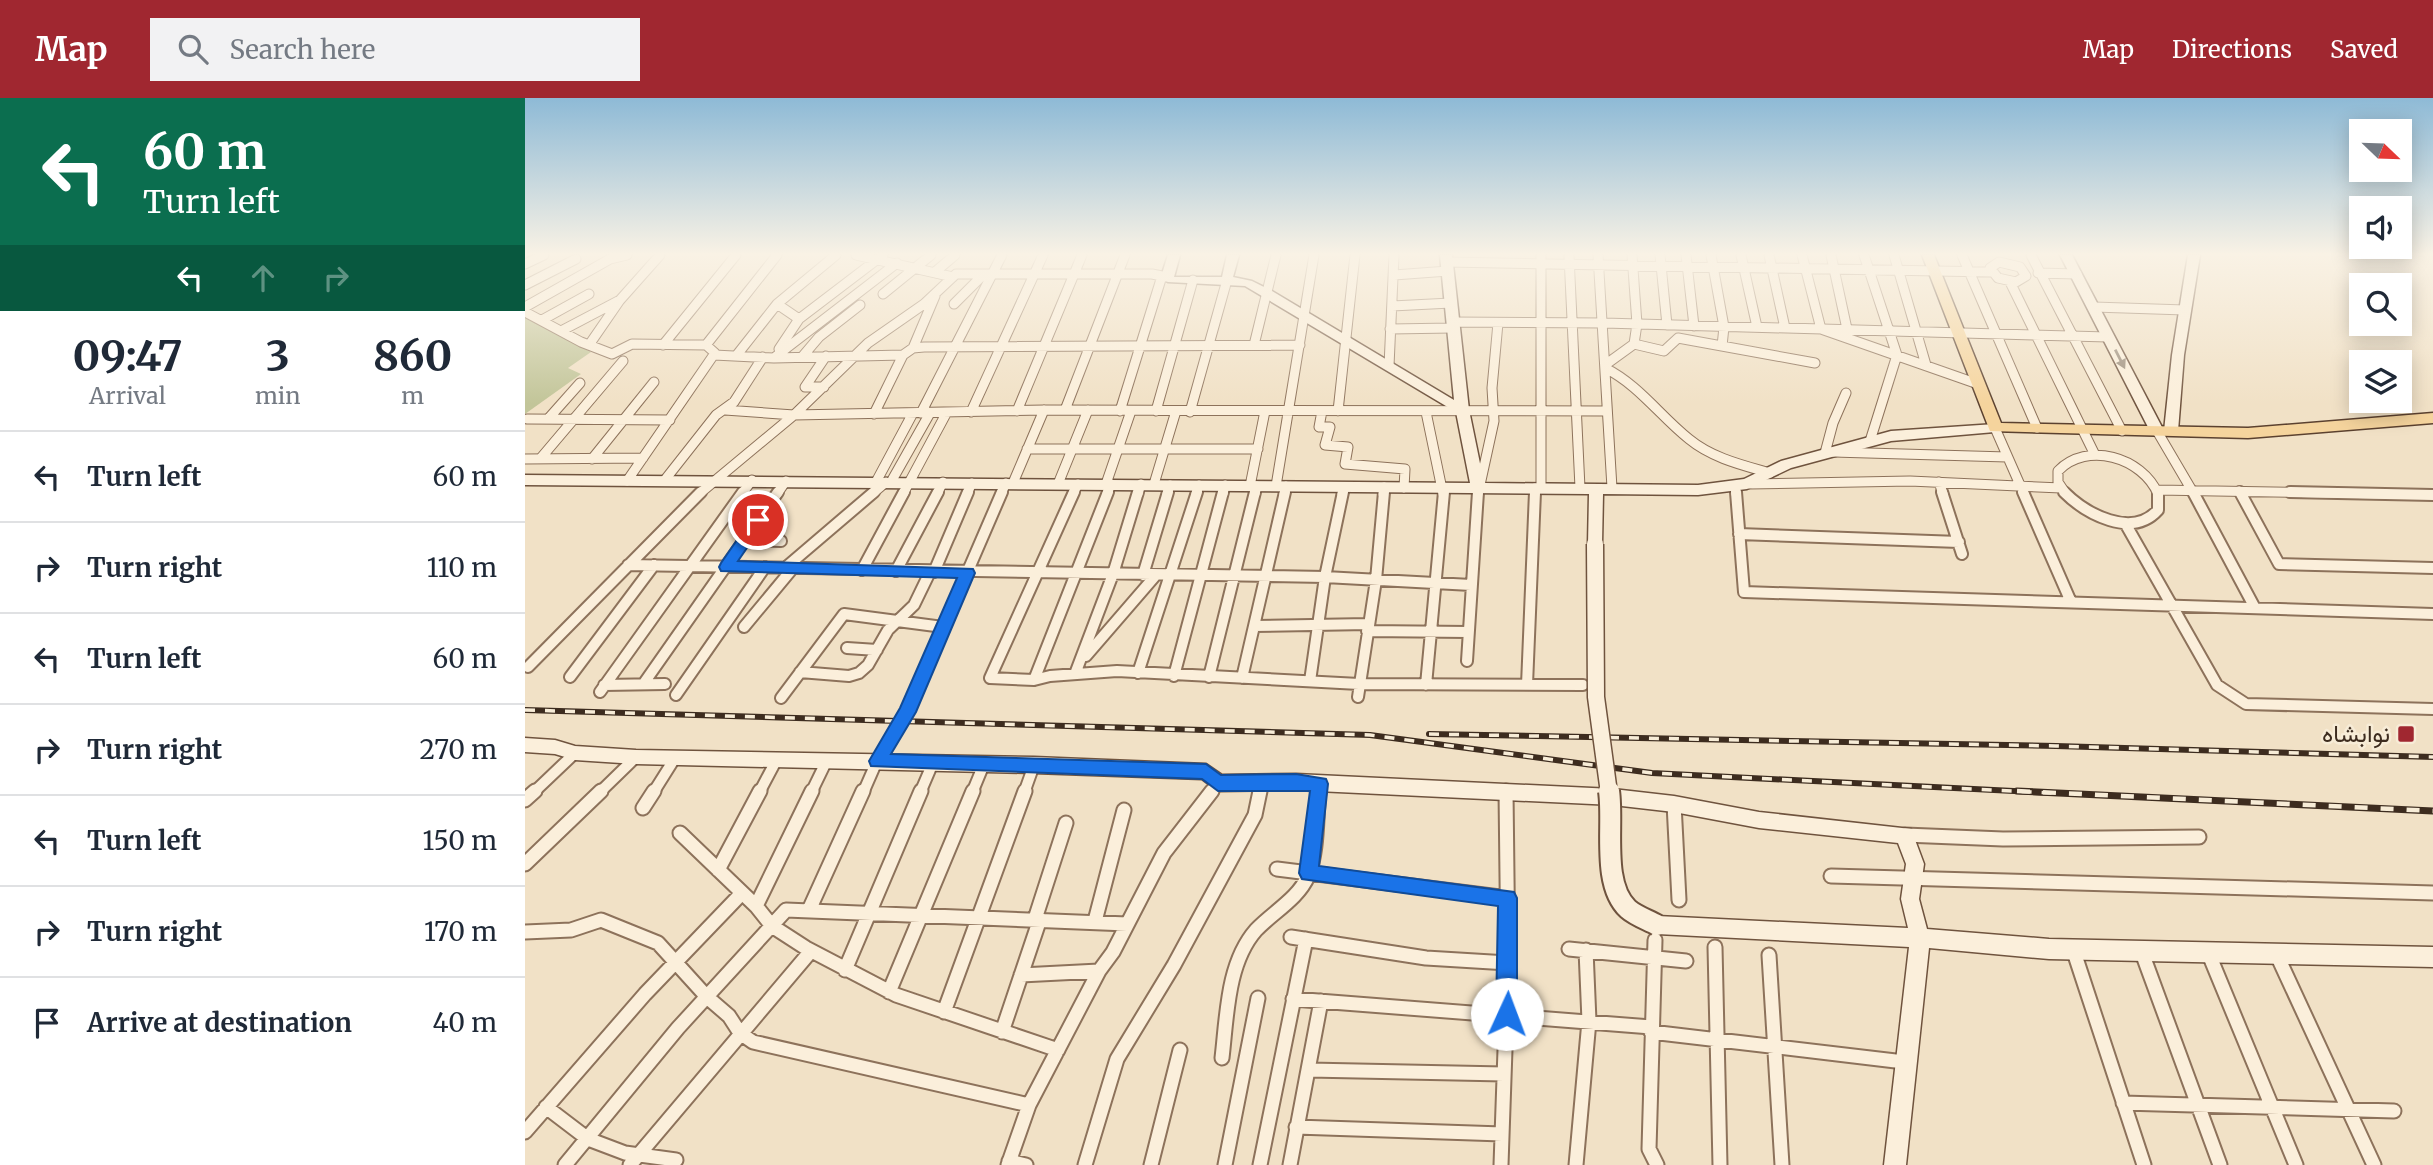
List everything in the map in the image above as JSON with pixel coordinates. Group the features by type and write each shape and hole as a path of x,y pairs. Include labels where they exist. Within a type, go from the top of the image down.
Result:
{"main road":[{"path":"1947,305 1995,428 2248,433 2432,419"}],"street":[{"path":"542,320 569,305"},
{"path":"561,331 611,305"},
{"path":"589,345 617,305"},
{"path":"663,345 696,305"},
{"path":"706,345 738,305"},
{"path":"736,356 776,305"},
{"path":"778,305 799,319"},
{"path":"774,358 799,319 818,305"},
{"path":"774,358 842,305"},
{"path":"802,357 818,337 860,305"},
{"path":"528,667 713,480 795,415 868,343 920,305"},
{"path":"913,348 931,305"},
{"path":"744,627 789,568 885,482 974,305"},
{"path":"971,412 1020,305"},
{"path":"1017,411 1062,305"},
{"path":"1065,411 1105,305"},
{"path":"1120,411 1154,305"},
{"path":"1156,411 1186,305"},
{"path":"1189,412 1220,305"},
{"path":"1254,345 1265,305"},
{"path":"1287,305 1345,337 1462,410"},
{"path":"1243,678 1266,576 1306,305"},
{"path":"1338,411 1349,305"},
{"path":"1389,366 1392,306 1416,305"},
{"path":"1451,305 1462,410 1478,489"},
{"path":"1527,685 1538,488 1540,305"},
{"path":"1571,305 1580,488"},
{"path":"1602,305 1612,488"},
{"path":"1605,366 1634,344 1637,324 1636,305"},
{"path":"1665,305 1667,325"},
{"path":"1692,305 1694,326"},
{"path":"1720,305 1724,327 1722,346"},
{"path":"1752,305 1757,327"},
{"path":"1780,305 1785,328"},
{"path":"1815,305 1821,329"},
{"path":"1842,305 1847,330"},
{"path":"1870,441 1897,355 1881,305"},
{"path":"1910,305 1926,365"},
{"path":"1983,305 2036,428"},
{"path":"2020,305 2095,455"},
{"path":"2057,305 2122,431"},
{"path":"2164,431 2186,305"},
{"path":"2185,310 2094,307 2108,337 2164,431 2191,489 2255,608"},
{"path":"525,309 561,331 611,354 623,351 632,344 706,345 715,352 627,481"},
{"path":"1467,661 1478,489 1494,421 1492,388 1498,323"},
{"path":"1391,329 1498,323 1604,323 2108,337"},
{"path":"1821,329 1978,384"},
{"path":"805,333 818,337"},
{"path":"1634,344 1664,351 1678,338 1815,363"},
{"path":"874,414 903,355 913,348 1140,344 1300,345"},
{"path":"714,355 774,358 903,355"},
{"path":"824,387 805,387 826,356"},
{"path":"664,481 716,415 734,402 763,357"},
{"path":"540,459 623,360"},
{"path":"1605,366 1693,443 1711,453 1770,473"},
{"path":"592,459 654,382"},
{"path":"548,419 580,383"},
{"path":"1828,452 1833,423 1846,393"},
{"path":"725,410 795,415 1044,410 1607,411"},
{"path":"809,911 877,761 907,712 967,573 1044,410"},
{"path":"1058,484 1088,411"},
{"path":"1034,680 1077,574 1131,411"},
{"path":"1077,669 1147,484 1166,449 1176,411"},
{"path":"1209,677 1236,576 1254,486 1265,411"},
{"path":"1322,411 1319,426 1330,427 1325,444 1348,447 1345,464 1405,469 1404,488"},
{"path":"862,570 947,412"},
{"path":"1426,412 1444,488 1426,685"},
{"path":"885,482 921,413"},
{"path":"527,419 670,420"},
{"path":"1741,485 1786,464 1870,441 1913,432 1995,428 2071,602"},
{"path":"1027,450 1258,449"},
{"path":"1828,452 2007,457"},
{"path":"2095,455 2117,459 2145,474 2158,490 2161,505 2156,513 2147,520 2125,523 2100,518 2071,502 2061,488 2058,470 2064,462 2074,457 2095,455"},
{"path":"525,460 643,458"},
{"path":"525,480 1698,490 1780,482 1939,482 2061,488"},
{"path":"666,684 644,683 602,689 752,480"},
{"path":"644,683 786,481"},
{"path":"896,571 943,482"},
{"path":"1939,482 1962,554"},
{"path":"800,672 849,676 859,673 868,664 888,630 914,605 972,483"},
{"path":"1078,484 990,678 1034,680 1077,669 1359,684 1583,685"},
{"path":"1143,575 1170,485"},
{"path":"1138,673 1199,485"},
{"path":"1174,676 1225,485"},
{"path":"1741,485 1739,534 1744,592 2433,614"},
{"path":"1310,681 1325,577 1344,487"},
{"path":"1358,696 1376,580 1384,488"},
{"path":"1596,489 1596,697 1611,805 1612,881 1617,896 1629,910 1656,932 1920,937 2073,949 2433,957"},
{"path":"2158,490 2433,495"},
{"path":"2239,491 2279,564 2433,568"},
{"path":"2125,523 2217,685 2246,704 2433,709"},
{"path":"1739,534 1959,542"},
{"path":"745,540 781,541"},
{"path":"628,565 967,573 1325,577 1471,585"},
{"path":"571,677 654,565"},
{"path":"676,695 765,568"},
{"path":"1077,669 1156,575"},
{"path":"781,698 844,614 943,627"},
{"path":"1254,626 1318,624 1468,632"},
{"path":"847,648 877,650"},
{"path":"525,745 555,747 575,753 636,757 1034,765 1206,772 1218,783 1296,782 1613,797 1674,804 1759,820 1905,835 2003,839 2199,837"},
{"path":"525,800 575,753"},
{"path":"525,864 636,757"},
{"path":"643,808 675,758"},
{"path":"718,870 777,759"},
{"path":"755,906 827,760"},
{"path":"890,992 985,764"},
{"path":"845,970 932,765"},
{"path":"944,1012 1034,765"},
{"path":"1025,1165 1009,1163 1028,1105 1099,971 1113,952 1164,853 1218,783"},
{"path":"1085,1165 1117,1059 1174,965 1255,815 1262,784"},
{"path":"1222,1058 1233,986 1246,947 1261,925 1295,894 1309,873 1319,784"},
{"path":"1501,1165 1508,963 1506,791"},
{"path":"1674,804 1679,900"},
{"path":"1095,921 1125,810"},
{"path":"1002,1032 1066,823"},
{"path":"680,832 742,892 772,926 811,951 890,992 1058,1050"},
{"path":"1895,1165 1904,1062 1920,937 1910,899 1915,864 1905,835"},
{"path":"1277,869 1508,898"},
{"path":"1831,876 2433,893"},
{"path":"525,1132 742,892"},
{"path":"565,1165 678,1028 786,910 1127,924"},
{"path":"525,932 571,930 601,920 658,943 707,997 729,1016 740,1033 753,1042 1028,1105"},
{"path":"1656,932 1649,1149 1657,1165"},
{"path":"1260,1165 1293,999 1299,938 1433,960 1467,964 1508,963"},
{"path":"1715,947 1720,1165"},
{"path":"1569,949 1686,961"},
{"path":"2073,949 2144,1165"},
{"path":"1576,1165 1589,1021 1587,950"},
{"path":"2141,950 2220,1165"},
{"path":"634,1160 811,951"},
{"path":"2208,952 2296,1165"},
{"path":"2276,953 2374,1165"},
{"path":"1769,955 1782,1165"},
{"path":"1021,975 1099,971"},
{"path":"1225,1165 1258,998"},
{"path":"1293,999 1589,1021 1716,1040 1904,1062"},
{"path":"1290,1165 1321,1001"},
{"path":"1151,1165 1180,1050"},
{"path":"1309,1070 1504,1074"},
{"path":"2123,1103 2394,1111"},
{"path":"546,1107 588,1139 634,1160 676,1160"},
{"path":"1296,1127 1502,1134"}],"green space":[{"path":"525,317 591,352 568,368 581,374 525,414"}],"railway":[{"path":"525,710 1370,735 1652,773 2053,793"},
{"path":"1429,734 2056,746 2433,757"},
{"path":"2017,791 2433,811"}],"place":[{"name":"نوابشاہ","path":"2406,734"}],"route":[{"path":"758,520 726,567 967,573 907,712 877,761 932,765 1034,765 1206,772 1218,783 1319,784 1309,873 1508,898 1507,1014"}]}
